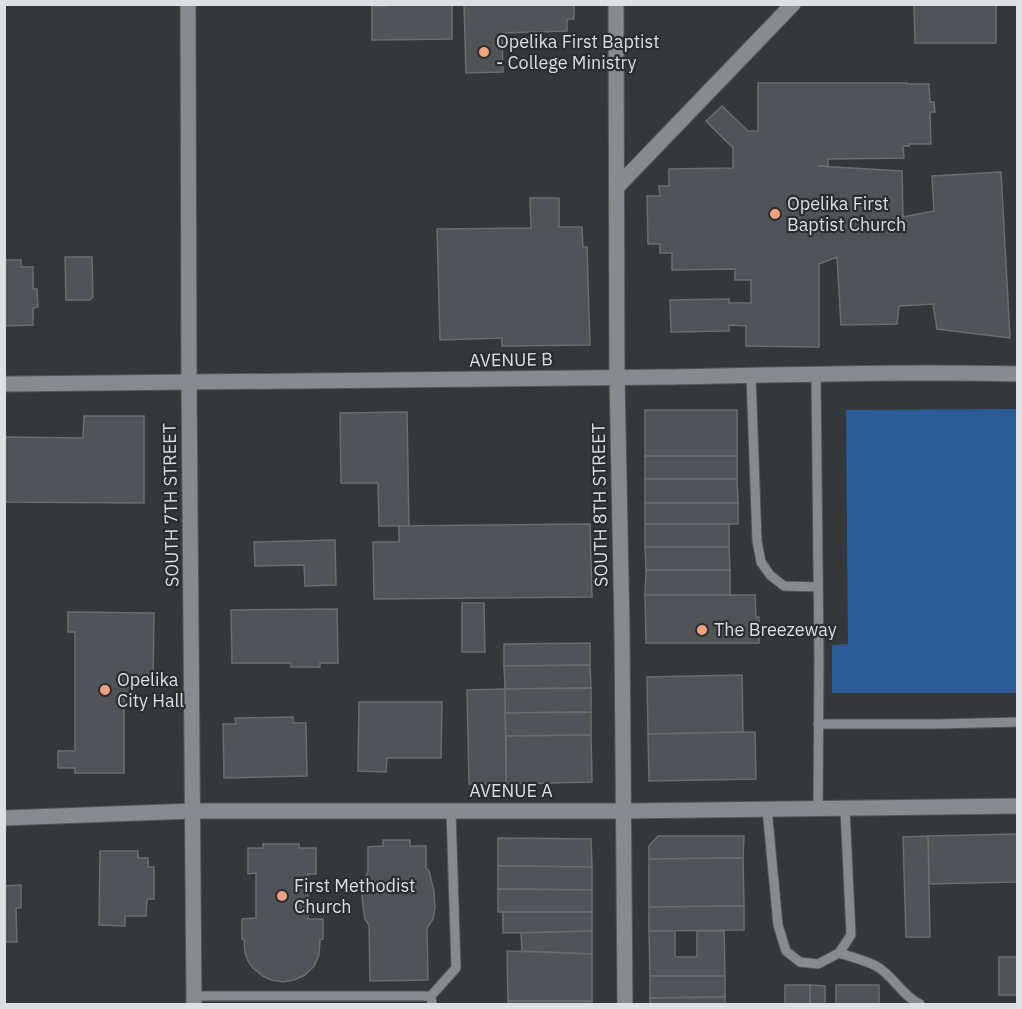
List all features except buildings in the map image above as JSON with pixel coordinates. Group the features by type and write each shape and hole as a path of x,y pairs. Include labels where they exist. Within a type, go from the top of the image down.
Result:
{"street":[{"name":"SOUTH 7TH STREET","path":"188,4 194,1000"},
{"name":"SOUTH 8TH STREET","path":"616,4 617,378 622,619 625,1005"},
{"path":"617,187 794,4"},
{"name":"AVENUE B","path":"4,384 1017,375"},
{"name":"AVENUE A","path":"4,818 193,811 623,811 1017,806"}],"lane":[{"path":"816,375 818,809"},
{"path":"751,376 757,541 760,562 770,575 784,586 818,586"},
{"path":"818,724 1017,722"},
{"path":"767,809 778,925 786,951 800,962 818,964 839,953 850,934 845,809"},
{"path":"194,1000 432,1000 456,968 451,811"},
{"path":"839,953 877,967 920,1005"}],"shaded area":[{"path":"1017,409 1017,693 832,693 832,645 848,644 846,410"}],"place":[{"name":"Opelika First Baptist - College Ministry","path":"484,52"},
{"name":"Opelika First Baptist Church","path":"775,214"},
{"name":"The Breezeway","path":"702,630"},
{"name":"Opelika City Hall","path":"105,690"},
{"name":"First Methodist Church","path":"282,896"}]}
